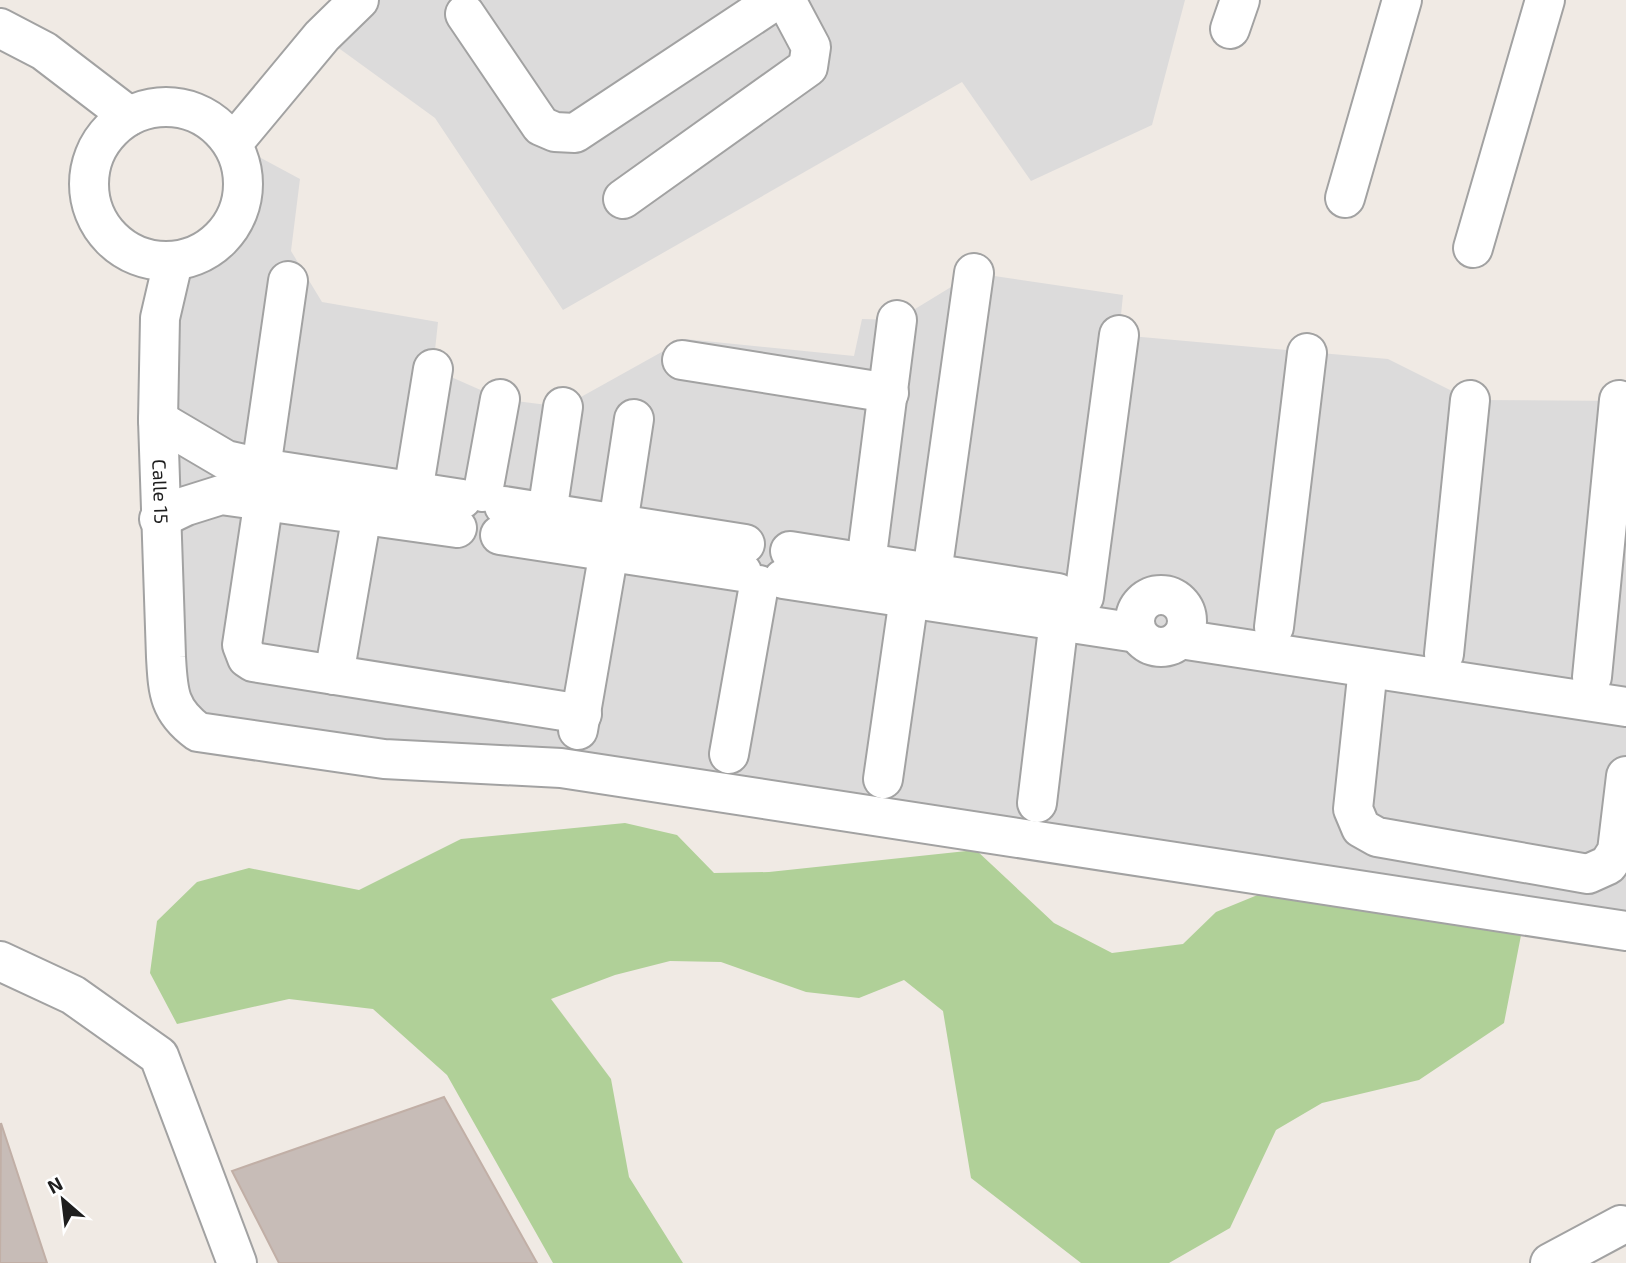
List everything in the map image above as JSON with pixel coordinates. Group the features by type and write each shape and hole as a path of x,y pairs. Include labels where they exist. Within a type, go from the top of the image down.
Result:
{"street":[{"path":"233,143 322,36 359,0"},
{"path":"465,14 541,126 555,132 575,133 776,0"},
{"path":"623,199 808,67 811,47 786,0"},
{"path":"1345,198 1402,0"},
{"path":"1473,248 1545,0"},
{"path":"0,28 44,51 129,117"},
{"path":"175,107 198,113 218,125 233,143 242,164 244,186 240,208 230,229 215,245 195,257 173,262 149,260 127,252 109,237 96,218 89,184 97,150 110,131 129,117 151,108 175,107"},
{"name":"Calle 15","path":"173,262 160,317 158,420 159,519 168,692 180,719 198,732 384,759 561,768 1626,931"},
{"path":"883,779 921,585 974,272"},
{"path":"288,281 242,645 247,658 260,664 334,675 580,722 634,419"},
{"path":"866,563 897,320"},
{"path":"1037,803 1119,335"},
{"path":"1274,627 1307,353"},
{"path":"682,360 889,394"},
{"path":"413,492 433,369"},
{"path":"481,512 500,399"},
{"path":"1444,654 1470,400"},
{"path":"1183,626 1274,627 1609,680 1619,400"},
{"path":"547,513 563,407"},
{"path":"158,420 263,483 362,514 547,513 613,538"},
{"path":"159,519 186,506 263,483 413,492 481,512 764,566 921,585 1139,619 1142,639 1157,647 1173,644 1183,626"},
{"path":"334,675 362,514"},
{"path":"764,566 866,563 921,585"},
{"path":"729,754 764,566"},
{"path":"1183,626 1368,668 1626,707"},
{"path":"1368,668 1353,809 1361,828 1377,837 1588,874 1608,865 1617,851 1626,776"},
{"path":"0,961 73,995 159,1056 237,1263"},
{"path":"1550,1263 1621,1224"}],"shaded area":[{"path":"359,0 1185,0 1152,125 1031,181 962,82 563,310 435,118 322,36"},
{"path":"233,143 300,179 291,251 322,302 438,322 433,369 501,399 563,407 685,339 854,356 862,319 897,320 974,273 1123,295 1119,335 1388,359 1470,400 1626,401 1626,931 180,719 173,262 195,256 215,245 230,229 240,208 244,186 242,164"}],"green space":[{"path":"625,823 677,835 714,873 769,872 976,850 1054,923 1112,953 1183,944 1216,912 1260,894 1523,925 1504,1023 1419,1080 1322,1103 1276,1130 1230,1228 1169,1263 1081,1263 971,1178 943,1011 904,980 859,998 806,992 721,962 670,961 615,975 551,999 611,1079 629,1177 683,1263 553,1263 447,1075 373,1009 289,999 177,1024 150,973 157,921 197,882 249,868 359,890 461,839"}],"building":[{"path":"444,1097 537,1263 279,1263 232,1171"},
{"path":"1,1123 47,1263 0,1263"}]}
